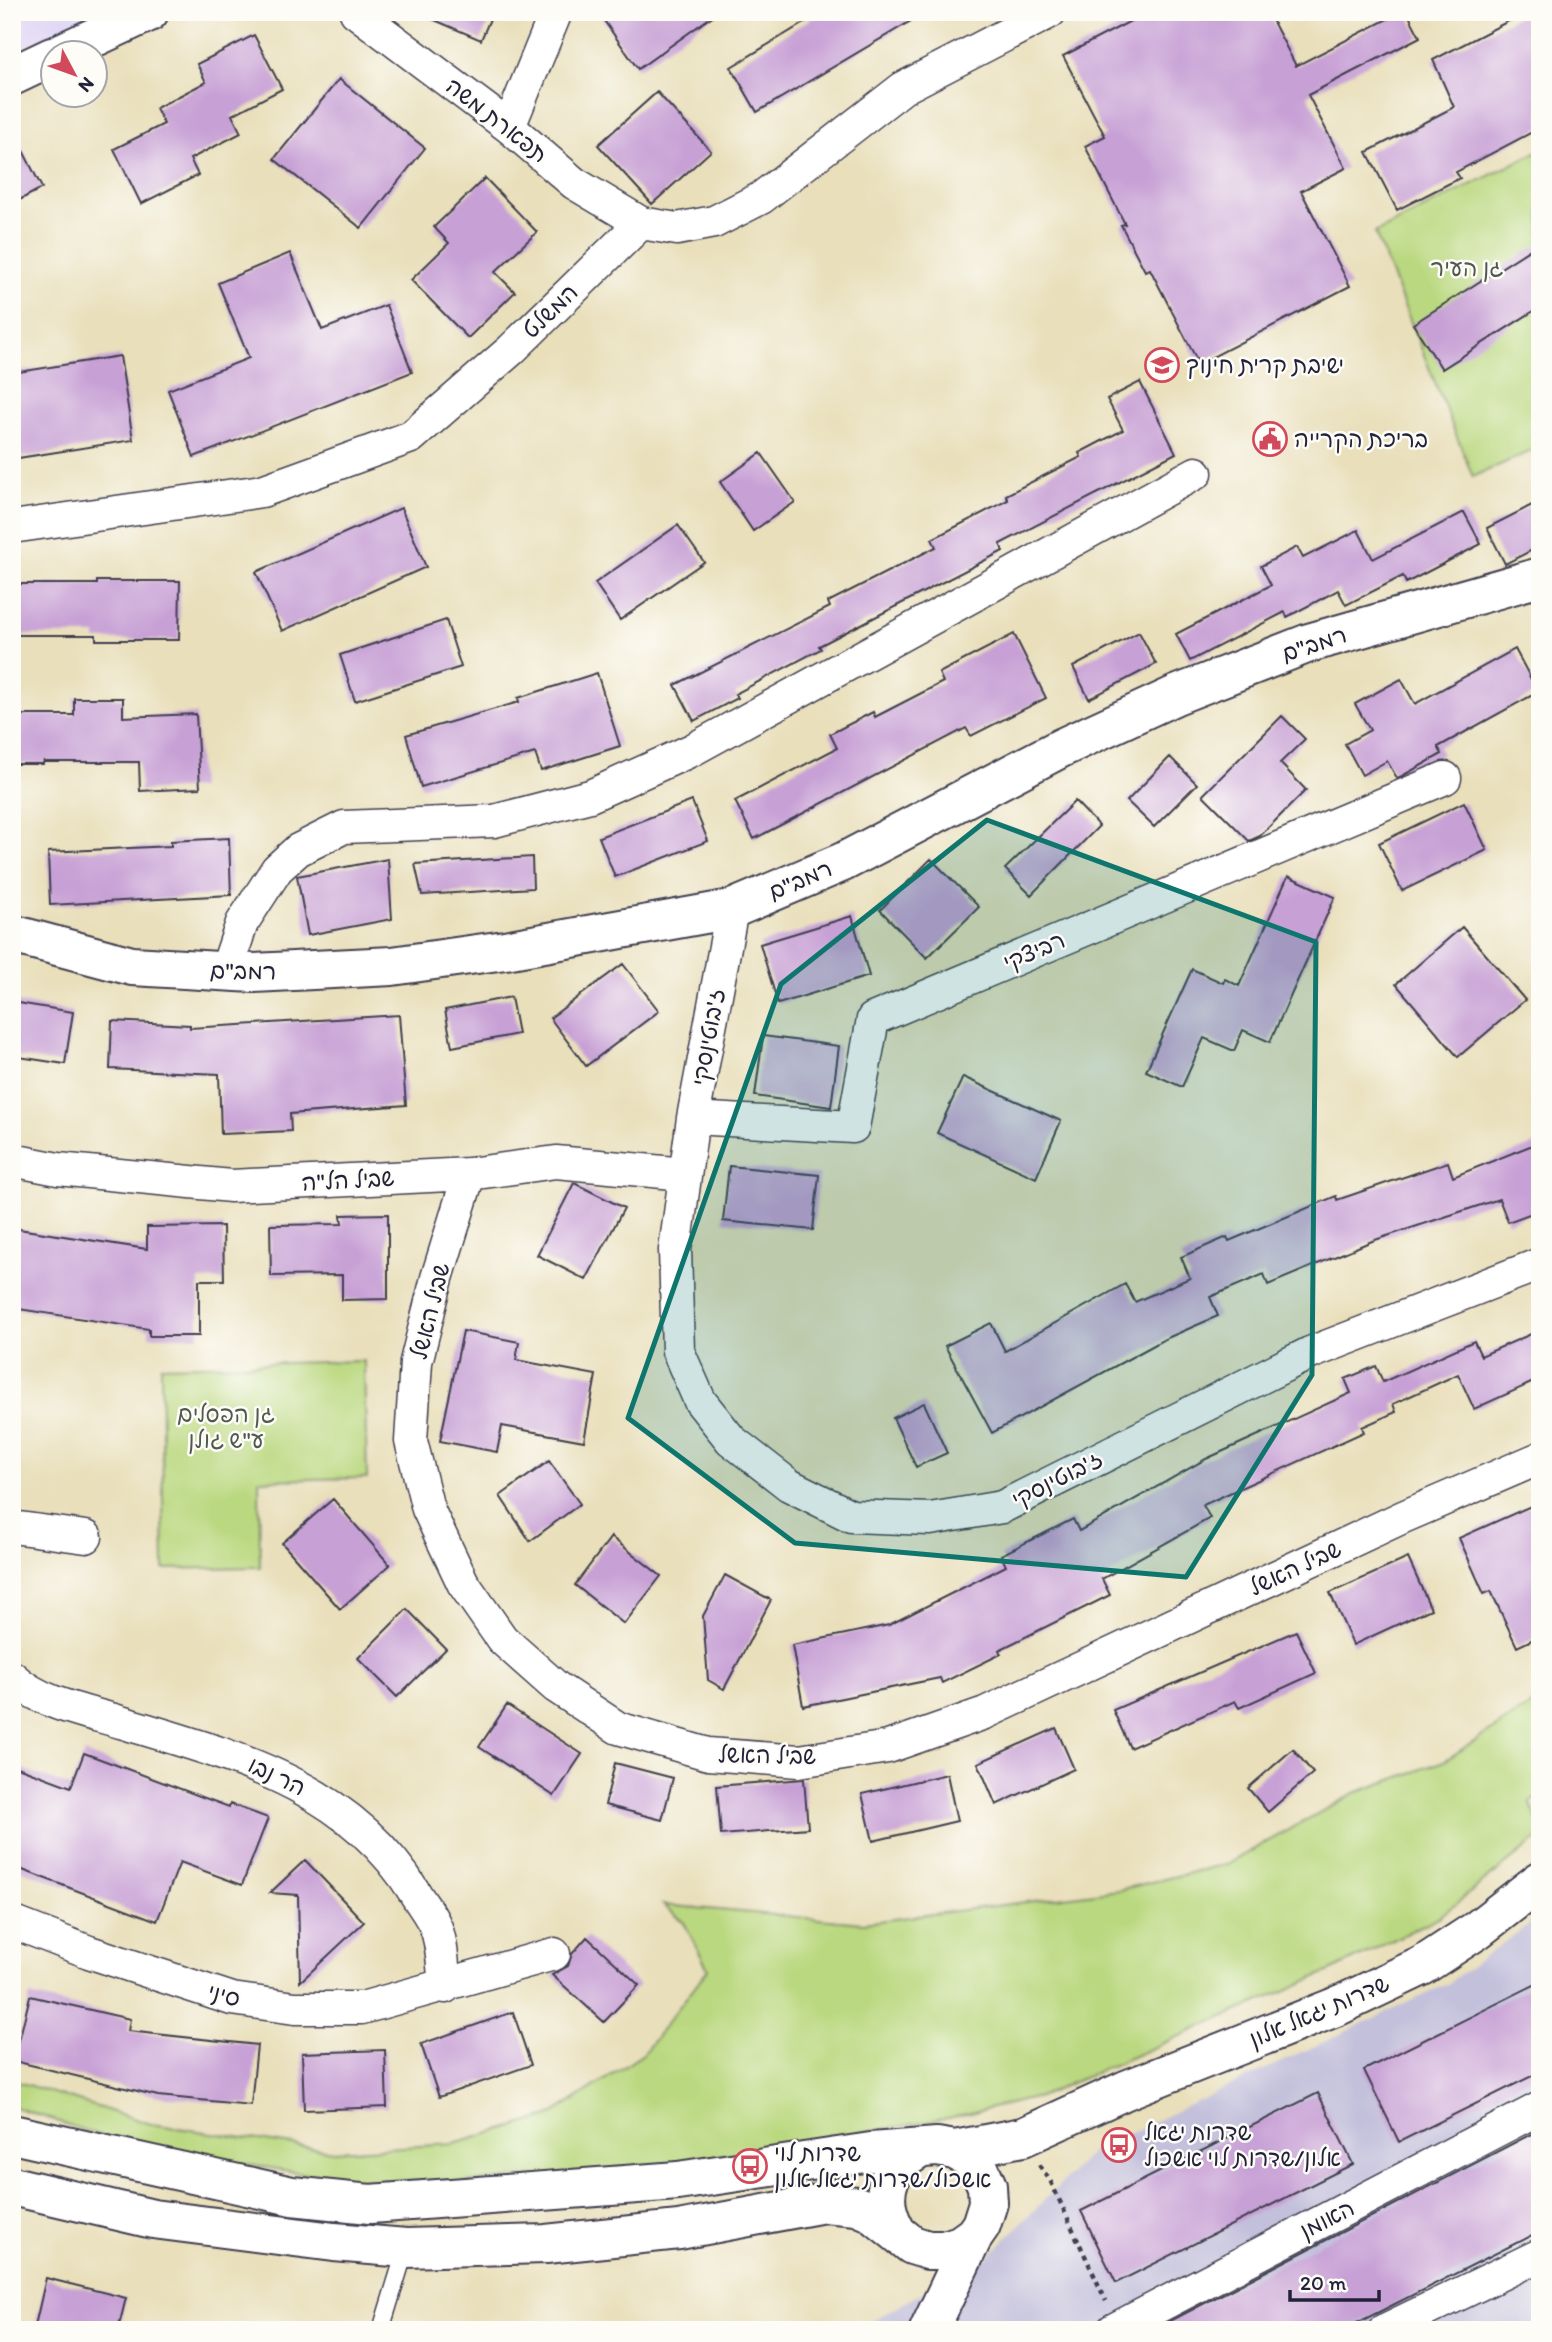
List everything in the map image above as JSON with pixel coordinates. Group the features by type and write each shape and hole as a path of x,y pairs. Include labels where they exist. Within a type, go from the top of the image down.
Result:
{"main road":[{"path":"93,38 149,12"},
{"path":"12,76 38,64"},
{"name":"רמב\"ם","path":"12,934 132,966 254,973 392,966 596,935 732,909 843,862 1061,748 1176,695 1309,643 1540,577"},
{"name":"שדרות יגאל אלון","path":"12,2134 292,2196 370,2204 678,2181 871,2152 938,2150 1023,2137 1083,2112 1126,2090 1338,2006 1422,1966 1478,1930 1540,1881"},
{"name":"שדרות יגאל אלון","path":"929,2330 981,2219 1005,2176 1028,2150 1083,2112"},
{"path":"12,2186 153,2219 334,2242 406,2248 546,2244 680,2230 824,2203 857,2206 903,2237 928,2250 944,2250 960,2245 981,2219 987,2186 980,2170 969,2158 938,2150 905,2157 887,2183 887,2215 903,2237 921,2285 923,2330"}],"street":[{"name":"תפארת משה","path":"356,12 509,127 573,183 641,223"},
{"path":"509,127 556,12"},
{"path":"641,223 677,229 714,222 761,198 903,88 1050,12"},
{"name":"המשלט","path":"12,527 262,491 411,437 511,350 641,223"},
{"path":"226,971 243,923 277,869 310,844 344,827 494,821 590,796 692,750 1196,473"},
{"name":"רביצקי","path":"693,1118 853,1128 873,1019 1445,778"},
{"name":"ז'בוטינסקי","path":"732,909 685,1174 676,1250 678,1351 700,1401 731,1440 789,1485 850,1516 930,1518 1002,1507 1310,1353 1540,1265"},
{"name":"שביל הל\"ה","path":"12,1160 58,1169 230,1186 469,1174 556,1162 685,1174"},
{"name":"שביל האשל","path":"469,1174 416,1362 411,1441 428,1509 463,1583 502,1639 520,1655 556,1686 618,1728 708,1754 799,1760 888,1747 985,1713 1390,1523 1540,1458"},
{"path":"12,1527 86,1537"},
{"name":"הר נבו","path":"12,1676 20,1684 58,1703 245,1760 310,1791 373,1837 405,1877 438,1932 445,1987"},
{"name":"סיני","path":"12,1922 89,1952 232,1999 295,2008 362,2007 445,1987 554,1954"},
{"name":"האומן","path":"1116,2328 1540,2108"},
{"path":"1385,2330 1540,2255"}],"lane":[{"path":"382,2330 406,2248"}],"path":[{"path":"1028,2150 1050,2180 1116,2328"}],"highlighted area":[{"path":"987,820 1316,942 1312,1375 1186,1577 795,1543 628,1418 781,984"}],"shaded area":[{"path":"12,12 94,12 94,14 12,52"},
{"path":"1540,1916 1540,2330 853,2330 985,2260 1094,2150 1447,1984"}],"green space":[{"name":"גן העיר","path":"1540,150 1540,447 1473,477 1375,233"},
{"name":"גן הפסלים ע\"ש גולן","path":"364,1361 367,1478 259,1480 260,1567 164,1569 161,1366"},
{"path":"1540,1699 1540,1796 1530,1802 1540,1825 1540,1837 1439,1917 1337,1968 1039,2097 944,2119 654,2166 462,2183 336,2179 122,2143 12,2106 12,2080 151,2124 333,2151 454,2144 550,2116 643,2054 708,1969 683,1921 663,1905 863,1923 1118,1890 1227,1864 1355,1793 1444,1761"}],"building":[{"path":"416,12 493,12 481,40"},
{"path":"598,12 718,12 638,69"},
{"path":"822,12 926,12 757,112 731,67"},
{"path":"1148,12 1268,12 1296,66 1401,12 1407,12 1420,37 1308,95 1346,168 1301,191 1350,286 1199,364 1150,269 1145,271 1121,225 1125,224 1085,146 1105,136 1063,56"},
{"path":"1526,12 1540,12 1540,128 1456,172 1460,178 1397,210 1367,152 1454,107 1433,60"},
{"path":"254,35 282,89 232,115 241,133 190,159 198,175 141,204 114,149 164,124 156,108 206,82 197,64"},
{"path":"339,79 425,148 361,228 274,159"},
{"path":"657,92 711,151 652,204 598,145"},
{"path":"12,129 42,188 12,204"},
{"path":"485,178 537,232 495,272 515,292 468,338 411,280 449,243 434,227"},
{"path":"1540,243 1540,307 1442,369 1413,324"},
{"path":"290,253 322,330 386,305 412,372 194,457 168,390 249,358 218,283"},
{"path":"120,356 133,440 12,459 12,373"},
{"path":"1140,382 1176,453 1000,544 1003,551 819,646 821,649 735,694 738,698 694,721 675,685 830,607 828,602 936,547 932,539 1008,500 1006,495 1081,457 1079,453 1123,430 1107,399"},
{"path":"761,453 795,502 753,531 720,482"},
{"path":"1540,501 1540,546 1505,564 1487,528"},
{"path":"401,508 426,567 282,631 256,572"},
{"path":"1464,512 1481,544 1406,583 1403,576 1346,605 1338,590 1287,617 1285,612 1190,661 1176,634 1271,585 1261,566 1297,547 1303,558 1358,530 1373,559"},
{"path":"678,525 704,562 620,620 595,583"},
{"path":"97,581 180,581 179,640 96,640 96,635 12,635 12,584 97,584"},
{"path":"446,620 461,667 355,701 340,655"},
{"path":"1139,632 1156,664 1089,699 1073,667"},
{"path":"1014,634 1046,698 971,736 966,728 754,839 735,801 837,748 830,734 873,712 875,717 943,682 939,673"},
{"path":"1515,649 1538,692 1438,747 1442,754 1402,776 1397,778 1387,761 1362,775 1345,744 1370,730 1355,704 1401,679 1415,704"},
{"path":"597,673 620,746 541,771 535,753 421,787 406,735 519,702 518,698"},
{"path":"74,698 123,698 123,717 196,714 200,788 140,791 139,762 44,760 43,764 12,764 12,715 74,715"},
{"path":"1282,716 1305,739 1280,763 1306,790 1260,836 1249,841 1203,795"},
{"path":"1170,757 1197,784 1154,827 1127,801"},
{"path":"692,801 708,841 615,877 599,837"},
{"path":"1075,801 1099,826 1031,895 1005,869"},
{"path":"1464,802 1487,850 1402,891 1379,843"},
{"path":"229,838 231,895 50,905 48,852 171,846 171,841"},
{"path":"532,857 533,888 422,895 415,864"},
{"path":"388,859 392,919 308,935 297,876"},
{"path":"931,859 979,907 927,958 880,910"},
{"path":"1288,876 1335,897 1270,1042 1243,1030 1234,1051 1204,1038 1182,1087 1146,1071 1192,969 1223,983 1225,979 1239,986"},
{"path":"852,916 869,976 778,1004 760,944"},
{"path":"1462,927 1525,1000 1458,1057 1396,984"},
{"path":"623,964 659,1011 586,1066 550,1018"},
{"path":"511,997 518,1034 452,1047 445,1010"},
{"path":"12,1002 73,1012 65,1064 12,1056"},
{"path":"399,1015 406,1105 290,1114 291,1131 221,1134 219,1074 110,1069 112,1021 190,1025 190,1028"},
{"path":"763,1036 839,1046 831,1107 755,1096"},
{"path":"963,1077 1061,1121 1036,1178 937,1133"},
{"path":"1540,1142 1540,1210 1508,1222 1499,1199 1372,1241 1268,1285 1264,1274 1210,1297 1218,1316 1165,1339 992,1433 945,1346 991,1323 1005,1351 1125,1284 1135,1302 1190,1278 1181,1257 1227,1237 1229,1241 1336,1196 1337,1200 1448,1162 1453,1177"},
{"path":"729,1166 819,1175 813,1230 723,1221"},
{"path":"574,1183 624,1208 586,1280 537,1255"},
{"path":"388,1214 388,1299 342,1300 342,1275 271,1276 270,1225 342,1224 341,1215"},
{"path":"223,1226 224,1280 199,1280 199,1336 149,1336 149,1329 12,1308 12,1228 147,1249 147,1227"},
{"path":"1540,1330 1540,1379 1474,1409 1458,1374 1393,1404 1396,1412 1362,1427 1364,1432 1203,1505 1210,1518 1102,1579 1110,1595 999,1650 1001,1654 942,1683 940,1678 803,1706 792,1645 889,1625 1006,1566 1001,1555 1073,1519 1079,1531 1206,1459 1351,1393 1345,1379 1376,1366 1383,1382 1474,1341 1481,1356"},
{"path":"463,1331 519,1342 516,1360 596,1375 584,1441 502,1426 497,1452 440,1441"},
{"path":"924,1403 947,1453 916,1467 893,1418"},
{"path":"549,1461 580,1504 530,1541 500,1496"},
{"path":"333,1499 390,1565 340,1609 282,1543"},
{"path":"1540,1502 1540,1636 1517,1647 1491,1591 1484,1594 1459,1538"},
{"path":"611,1537 661,1576 624,1624 575,1585"},
{"path":"1408,1558 1431,1609 1353,1645 1330,1593"},
{"path":"725,1575 771,1600 724,1689 708,1680 703,1616"},
{"path":"407,1609 446,1649 397,1697 358,1658"},
{"path":"1296,1631 1316,1673 1239,1708 1235,1701 1130,1748 1113,1710"},
{"path":"507,1705 582,1754 554,1796 479,1747"},
{"path":"1056,1728 1074,1769 996,1805 978,1763"},
{"path":"1293,1749 1313,1773 1268,1812 1248,1788"},
{"path":"84,1753 229,1807 230,1804 268,1818 242,1885 180,1862 157,1921 12,1866 12,1765 71,1787"},
{"path":"615,1763 673,1778 662,1820 605,1805"},
{"path":"947,1774 957,1821 873,1841 862,1794"},
{"path":"804,1779 808,1828 721,1835 717,1786"},
{"path":"305,1860 364,1922 300,1982 298,1895 270,1893"},
{"path":"587,1937 639,1985 604,2022 552,1975 568,1966 572,1954"},
{"path":"1540,1982 1540,2072 1399,2142 1364,2070"},
{"path":"30,1996 130,2019 128,2031 257,2045 251,2105 158,2096 14,2061"},
{"path":"513,2012 531,2065 439,2097 421,2044"},
{"path":"385,2050 387,2107 304,2110 302,2053"},
{"path":"1318,2093 1353,2164 1116,2283 1081,2211"},
{"path":"1533,2133 1540,2147 1540,2231 1343,2330 1153,2330"},
{"path":"46,2278 126,2298 118,2330 34,2330"}],"place":[{"name":"ישיבת קרית חינוך","path":"1162,365"},
{"name":"בריכת הקרייה","path":"1270,439"},
{"name":"שדרות יגאל אלון/שדרות לוי אשכול","path":"1119,2145"},
{"name":"שדרות לוי אשכול/שדרות יגאל אלון","path":"750,2166"}]}
